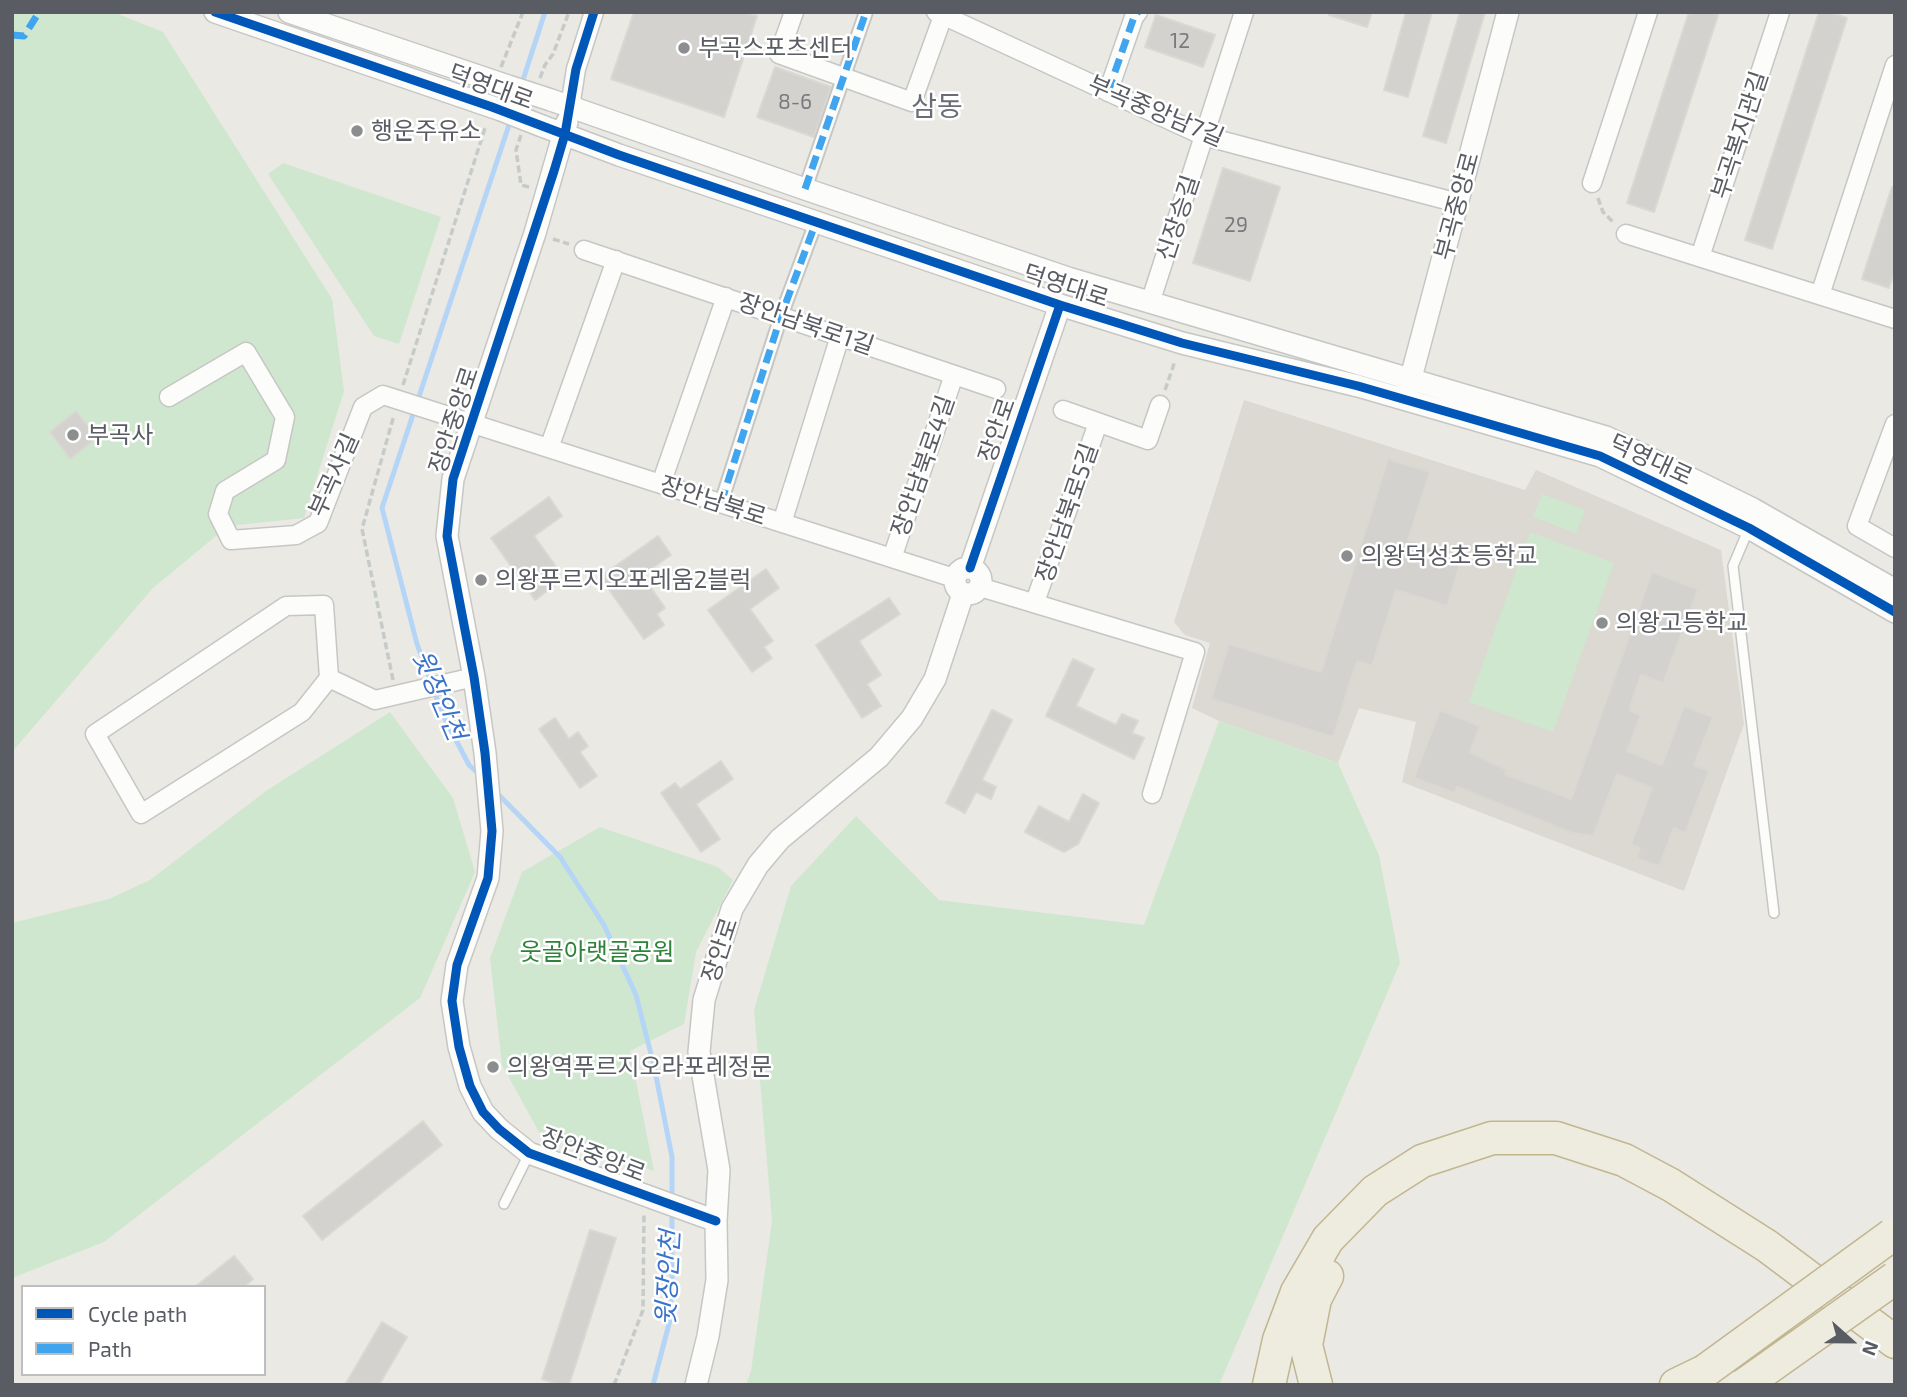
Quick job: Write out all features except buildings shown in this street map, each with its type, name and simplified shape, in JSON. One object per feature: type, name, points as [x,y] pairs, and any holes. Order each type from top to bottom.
[{"type":"highway","points":[[1269,1385],[1279,1340],[1297,1292],[1328,1239],[1376,1191],[1422,1161],[1492,1138],[1556,1138],[1624,1160],[1671,1185],[1767,1246],[1895,1342]]},
{"type":"highway","points":[[1316,1385],[1306,1345],[1315,1299],[1343,1246],[1386,1204],[1433,1173],[1499,1153],[1556,1154],[1630,1182],[1756,1259],[1895,1362]]},
{"type":"highway","points":[[1676,1385],[1696,1378],[1894,1234]]},
{"type":"highway","points":[[1744,1385],[1895,1278]]},
{"type":"street","name":"덕영대로","points":[[215,12],[816,222],[1060,304],[1182,343],[1405,400],[1600,456],[1749,528],[1895,612]]},
{"type":"street","name":"덕영대로","points":[[289,12],[1068,278],[1606,437],[1754,509],[1895,590]]},
{"type":"street","points":[[561,103],[576,69],[594,12]]},
{"type":"street","name":"부곡중앙남7길","points":[[794,12],[779,54],[912,102],[939,14],[1204,136],[1458,204]]},
{"type":"street","points":[[805,190],[866,12]]},
{"type":"street","points":[[1108,92],[1138,12]]},
{"type":"street","name":"신장승길","points":[[1150,303],[1244,12]]},
{"type":"street","name":"부곡중앙로","points":[[1405,400],[1508,12]]},
{"type":"street","points":[[1592,183],[1648,12]]},
{"type":"street","name":"부곡복지관길","points":[[1700,257],[1780,12]]},
{"type":"street","points":[[1820,295],[1895,65]]},
{"type":"street","name":"장안중앙로","points":[[561,103],[565,134],[453,479],[447,537],[474,677],[485,753],[492,831],[488,878],[457,965],[452,1000],[458,1047],[470,1086],[483,1112],[529,1153],[706,1217]]},
{"type":"street","points":[[721,503],[782,316],[816,222]]},
{"type":"street","points":[[1626,234],[1895,319]]},
{"type":"street","name":"장안남북로1길","points":[[584,250],[996,388]]},
{"type":"street","points":[[548,448],[615,260]]},
{"type":"street","points":[[661,484],[726,297]]},
{"type":"street","name":"장안로","points":[[696,1385],[718,1280],[706,1217],[719,1170],[699,1052],[704,1000],[732,909],[758,865],[780,839],[879,757],[912,718],[935,679],[1060,304]]},
{"type":"street","points":[[782,523],[840,336]]},
{"type":"street","name":"부곡사길","points":[[169,397],[246,352],[285,417],[276,460],[225,491],[218,514],[231,540],[296,535],[318,523],[363,407],[383,395],[473,423]]},
{"type":"street","name":"장안남북로4길","points":[[892,558],[954,374]]},
{"type":"street","name":"장안남북로5길","points":[[1063,410],[1148,440],[1160,405]]},
{"type":"street","name":"장안남북로","points":[[473,423],[967,582],[1195,652],[1152,794]]},
{"type":"street","name":"장안남북로5길","points":[[1035,602],[1098,423]]},
{"type":"street","points":[[1895,424],[1857,526],[1895,548]]},
{"type":"street","points":[[324,605],[329,678],[302,712],[141,814],[95,734],[286,606],[324,605]]},
{"type":"street","points":[[329,678],[376,700],[474,677]]},
{"type":"lane","points":[[1749,528],[1733,566],[1774,913]]},
{"type":"lane","points":[[504,1204],[529,1153]]},
{"type":"path","points":[[502,84],[523,12]]},
{"type":"path","points":[[545,65],[553,54],[569,12]]},
{"type":"path","points":[[516,150],[521,185],[547,194]]},
{"type":"path","points":[[1592,183],[1602,212],[1626,234]]},
{"type":"path","points":[[535,233],[584,250]]},
{"type":"path","points":[[1160,405],[1182,343]]},
{"type":"path","points":[[614,1385],[643,1310],[651,1198]]},
{"type":"shaded area","points":[[1244,400],[1525,490],[1536,470],[1721,550],[1744,724],[1684,891],[1402,782],[1416,722],[1359,708],[1338,763],[1219,721],[1192,708],[1210,643],[1185,635],[1174,622]]},
{"type":"green space","points":[[12,12],[113,12],[163,32],[332,299],[344,391],[304,518],[228,526],[153,588],[12,752]]},
{"type":"green space","points":[[283,163],[441,217],[399,344],[374,336],[268,174]]},
{"type":"green space","points":[[1542,494],[1585,510],[1576,533],[1533,517]]},
{"type":"green space","points":[[1530,532],[1614,563],[1553,732],[1469,702]]},
{"type":"green space","points":[[390,712],[453,798],[475,872],[420,998],[104,1242],[12,1278],[12,923],[109,899],[150,880],[266,791]]},
{"type":"green space","points":[[1219,721],[1338,763],[1379,855],[1400,963],[1219,1385],[746,1385],[751,1371],[772,1221],[754,1010],[791,886],[856,816],[939,900],[1144,925]]},
{"type":"green space","name":"웃골아랫골공원","points":[[600,827],[718,867],[733,880],[696,952],[684,1024],[630,1051],[654,1171],[539,1132],[502,1065],[490,958],[522,872]]},
{"type":"waterway","name":"윗장안천","points":[[521,86],[545,12]]},
{"type":"waterway","name":"윗장안천","points":[[480,775],[469,765],[443,715],[417,644],[382,508],[511,119]]},
{"type":"waterway","name":"윗장안천","points":[[494,790],[560,857],[604,925],[636,995],[654,1066],[672,1157],[672,1198]]},
{"type":"waterway","name":"윗장안천","points":[[653,1385],[670,1320],[672,1212]]},
{"type":"marked path","points":[[12,35],[24,36],[39,12]]},
{"type":"marked path","points":[[805,189],[866,12]]},
{"type":"marked path","points":[[1108,92],[1138,12]]},
{"type":"marked path","points":[[721,503],[781,316],[816,222]]},
{"type":"cycle path","points":[[215,12],[492,107],[619,155],[1060,305],[1182,343],[1358,386],[1600,456],[1749,528],[1895,612]]},
{"type":"cycle path","points":[[594,12],[576,69],[565,134],[554,171],[453,479],[447,536],[474,677],[485,753],[492,831],[488,878],[457,965],[452,1001],[459,1047],[470,1086],[483,1112],[499,1129],[529,1153],[716,1221]]},
{"type":"cycle path","points":[[970,568],[1060,305]]},
{"type":"place","name":"부곡스포츠센터","points":[[684,48]]},
{"type":"place","name":"행운주유소","points":[[357,131]]},
{"type":"place","name":"부곡사","points":[[73,435]]},
{"type":"place","name":"의왕덕성초등학교","points":[[1347,556]]},
{"type":"place","name":"의왕푸르지오포레움2블럭","points":[[481,580]]},
{"type":"place","name":"의왕고등학교","points":[[1602,623]]},
{"type":"place","name":"의왕역푸르지오라포레정문","points":[[493,1067]]},
{"type":"district","name":"삼동","points":[[937,107]]}]
